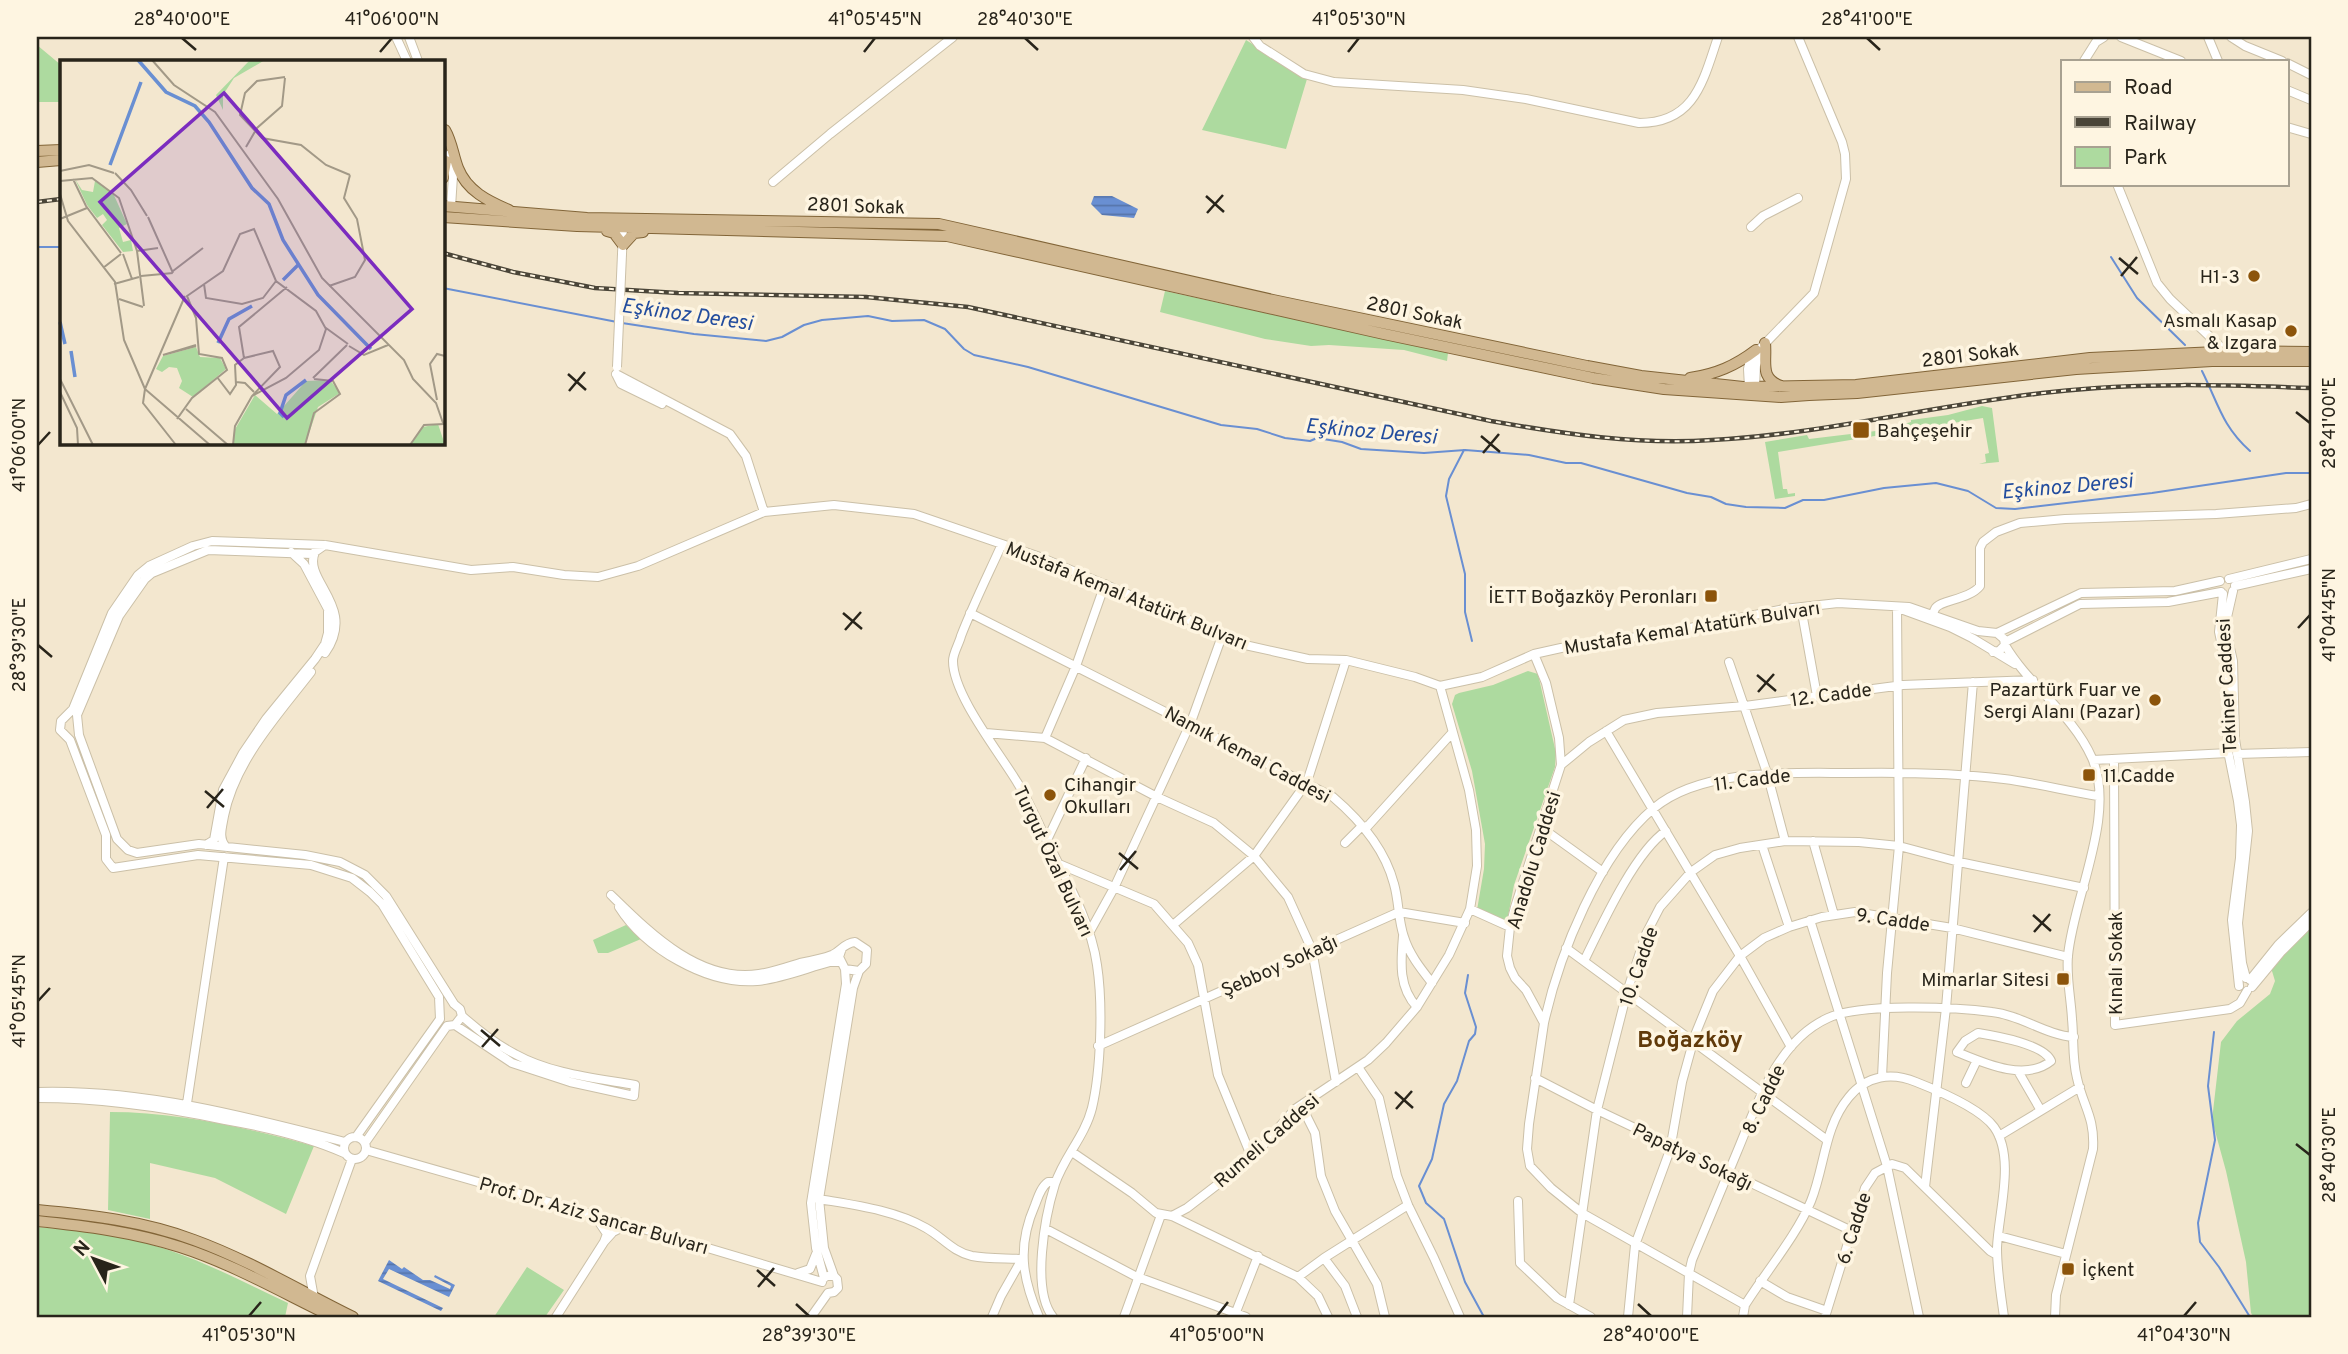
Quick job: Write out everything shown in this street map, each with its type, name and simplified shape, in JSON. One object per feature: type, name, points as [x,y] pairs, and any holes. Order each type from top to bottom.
[{"type":"main road","points":[[444,126],[458,168],[470,187],[491,202],[516,213]]},
{"type":"main road","points":[[37,151],[60,150]]},
{"type":"main road","points":[[37,162],[60,160]]},
{"type":"main road","points":[[444,172],[446,161]]},
{"type":"main road","points":[[446,210],[462,219],[612,231],[617,235],[622,249]]},
{"type":"main road","name":"2801 Sokak","points":[[446,210],[516,213],[674,229],[959,238],[1384,334],[1593,378],[1664,389],[1857,393],[2076,369],[2200,362],[2311,361]]},
{"type":"main road","name":"2801 Sokak","points":[[559,226],[800,220],[948,226],[1374,322],[1587,366],[1753,390],[1856,385],[2090,358],[2225,351],[2311,352]]},
{"type":"main road","points":[[622,249],[634,233],[674,229]]},
{"type":"main road","points":[[1767,341],[1764,370],[1775,384],[1785,387]]},
{"type":"main road","points":[[1673,380],[1718,372],[1756,350]]},
{"type":"main road","points":[[2200,362],[2225,356],[2225,351]]},
{"type":"main road","points":[[37,1210],[129,1221],[195,1240],[240,1259],[293,1287],[333,1317]]},
{"type":"main road","points":[[37,1221],[97,1227],[181,1248],[353,1317]]},
{"type":"street","points":[[396,37],[407,60]]},
{"type":"street","points":[[409,37],[418,60]]},
{"type":"street","points":[[773,182],[953,37]]},
{"type":"street","points":[[1253,37],[1260,47],[1304,74],[1334,82],[1463,90],[1526,99],[1639,123],[1653,123],[1670,119],[1696,95],[1718,37]]},
{"type":"street","points":[[1753,390],[1748,364],[1756,350],[1814,293],[1846,179],[1842,142],[1798,37]]},
{"type":"street","points":[[2085,60],[2096,42],[2104,37]]},
{"type":"street","points":[[2121,37],[2178,60]]},
{"type":"street","points":[[2208,37],[2218,60]]},
{"type":"street","points":[[2231,37],[2245,46],[2280,60]]},
{"type":"street","points":[[2288,64],[2311,75]]},
{"type":"street","points":[[2288,90],[2311,100]]},
{"type":"street","points":[[444,126],[453,176],[446,210]]},
{"type":"street","points":[[2288,127],[2311,134]]},
{"type":"street","points":[[444,154],[449,183],[446,210]]},
{"type":"street","points":[[2118,186],[2157,283],[2170,299],[2225,351]]},
{"type":"street","points":[[1751,227],[1763,216],[1798,198]]},
{"type":"street","points":[[623,223],[617,370],[730,434],[746,456],[762,513]]},
{"type":"street","points":[[1753,390],[1756,365],[1767,341]]},
{"type":"street","name":"Mustafa Kemal Atatürk Bulvarı","points":[[66,717],[73,709],[112,613],[138,575],[149,566],[212,541],[325,545],[471,570],[513,567],[598,577],[638,566],[762,513],[834,505],[914,514],[1040,557],[1236,643],[1308,659],[1346,660],[1415,677],[1440,687],[1482,677],[1534,654],[1801,607],[1838,603],[1909,607],[1978,631],[1996,633]]},
{"type":"street","points":[[1933,617],[1938,604],[1962,598],[1980,586],[1980,548],[1983,542],[1996,532],[2021,523],[2216,514],[2311,505]]},
{"type":"street","name":"Turgut Özal Bulvarı","points":[[1002,544],[970,612],[953,659],[961,693],[1019,785],[1059,864],[1089,933],[1096,958],[1099,987],[1094,1099],[1086,1126],[1055,1182],[1046,1229],[1040,1277],[1045,1302],[1053,1317]]},
{"type":"street","points":[[226,847],[221,841],[221,830],[229,791],[249,755],[321,660],[336,634],[335,614],[313,566],[312,558],[315,552],[325,545]]},
{"type":"street","points":[[121,868],[129,861],[105,809],[79,735],[78,725],[78,715],[119,616],[152,573],[208,550],[315,552]]},
{"type":"street","points":[[206,845],[214,840],[223,790],[243,752],[325,644],[328,609],[304,564],[290,552]]},
{"type":"street","points":[[2229,584],[2311,559]]},
{"type":"street","points":[[2222,593],[2168,602],[2080,604],[2005,644],[1999,651],[1991,650],[1987,639],[2081,593],[2175,591],[2311,569]]},
{"type":"street","points":[[1045,738],[1076,666],[1105,584]]},
{"type":"street","name":"Tekiner Caddesi","points":[[2229,584],[2219,586],[2222,593],[2219,632],[2228,678],[2232,754],[2241,825],[2240,858],[2232,920],[2239,986],[2243,991],[2249,984],[2242,964],[2238,923],[2248,831],[2245,802],[2232,754],[2233,661],[2225,626],[2229,584]]},
{"type":"street","points":[[1801,607],[1817,696]]},
{"type":"street","points":[[1882,1077],[1899,846],[1896,607]]},
{"type":"street","name":"Namık Kemal Caddesi","points":[[970,612],[1191,722],[1333,797],[1362,826],[1382,853],[1395,884],[1403,936],[1414,958],[1432,983]]},
{"type":"street","name":"Mustafa Kemal Atatürk Bulvarı","points":[[1933,617],[2020,668]]},
{"type":"street","points":[[1996,633],[2020,668],[2062,713],[2081,739],[2093,760],[2098,796],[2094,847],[2068,957],[2076,1076],[2091,1115],[2093,1149],[2056,1295],[2055,1317]]},
{"type":"street","points":[[1089,933],[1114,888],[1191,722],[1222,636]]},
{"type":"street","name":"Anadolu Caddesi","points":[[1534,654],[1549,694],[1562,765],[1526,870],[1510,927],[1507,956],[1515,978],[1526,990],[1544,1023]]},
{"type":"street","points":[[1173,925],[1254,856],[1307,782],[1346,660]]},
{"type":"street","points":[[1729,662],[1767,773],[1785,841]]},
{"type":"street","name":"12. Cadde","points":[[1562,765],[1588,742],[1624,720],[1657,713],[1745,706],[1899,685],[2033,680]]},
{"type":"street","points":[[1926,1187],[1946,1008],[1973,681]]},
{"type":"street","name":"Rumeli Caddesi","points":[[1172,1216],[1187,1208],[1252,1158],[1301,1105],[1358,1067],[1386,1043],[1417,1007],[1465,923],[1477,866],[1476,830],[1469,790],[1440,687]]},
{"type":"street","points":[[78,725],[72,717],[66,717],[59,727],[67,736],[106,835],[106,855],[110,866],[121,868],[147,861],[198,855],[311,865],[352,878],[382,904],[439,997],[440,1014],[451,1026],[512,1063],[570,1082],[634,1096],[635,1086],[561,1071],[516,1055],[487,1037],[461,1016],[460,1009],[454,1004],[386,896],[365,875],[340,862],[305,855],[206,845],[137,853],[112,846],[106,855]]},
{"type":"street","points":[[67,736],[75,733],[78,725]]},
{"type":"street","points":[[1606,731],[1667,831],[1791,1047]]},
{"type":"street","points":[[986,733],[1045,738],[1157,797],[1214,823],[1254,856],[1288,897],[1312,950],[1336,1082]]},
{"type":"street","points":[[1345,843],[1362,826],[1367,827],[1452,733]]},
{"type":"street","points":[[2093,760],[2311,752]]},
{"type":"street","points":[[1047,840],[1086,758]]},
{"type":"street","name":"Kınalı Sokak","points":[[2114,759],[2115,1025],[2230,1009],[2240,1003],[2249,984]]},
{"type":"street","name":"11. Cadde","points":[[1544,1023],[1566,948],[1603,872],[1631,832],[1653,809],[1696,787],[1767,773],[1899,773],[2002,779],[2098,796]]},
{"type":"street","points":[[1542,828],[1603,872]]},
{"type":"street","points":[[1585,960],[1622,888],[1656,838],[1667,831]]},
{"type":"street","name":"10. Cadde","points":[[1569,1305],[1597,1110],[1627,992],[1646,933],[1660,907],[1691,873],[1715,855],[1785,841],[1813,841],[1899,846],[1959,862],[2084,888]]},
{"type":"street","points":[[1813,841],[1834,915]]},
{"type":"street","points":[[1762,845],[1789,927]]},
{"type":"street","points":[[186,1109],[224,857]]},
{"type":"street","points":[[1059,864],[1154,904],[1188,943],[1198,965],[1218,1075],[1252,1158]]},
{"type":"street","points":[[827,1279],[838,1282],[838,1288],[834,1292],[823,1290],[827,1279],[819,1199],[853,988],[859,971],[866,964],[867,950],[855,942],[832,955],[757,975],[732,974],[705,967],[657,939],[611,895],[625,917],[654,944],[682,962],[723,978],[757,981],[830,962],[859,971]]},
{"type":"street","points":[[1469,909],[1510,927]]},
{"type":"street","points":[[1399,912],[1465,923]]},
{"type":"street","name":"Şebboy Sokağı","points":[[1098,1046],[1399,912]]},
{"type":"street","name":"9. Cadde","points":[[1628,1317],[1635,1245],[1671,1144],[1682,1082],[1694,1041],[1713,991],[1740,956],[1764,938],[1789,927],[1834,915],[1868,912],[1952,928],[2068,957]]},
{"type":"street","points":[[2249,984],[2278,944],[2311,913]]},
{"type":"street","points":[[1810,920],[1887,1166],[1919,1317]]},
{"type":"street","points":[[2249,984],[2311,922]]},
{"type":"street","points":[[1403,936],[1401,960],[1405,989],[1417,1007]]},
{"type":"street","points":[[793,1274],[810,1269],[815,1260],[813,1193],[846,984],[842,948]]},
{"type":"street","points":[[1566,948],[1827,1140]]},
{"type":"street","points":[[2242,964],[2250,970],[2259,967]]},
{"type":"street","points":[[344,1153],[345,1142],[356,1137],[444,1005],[454,1004]]},
{"type":"street","name":"8. Cadde","points":[[1687,1317],[1692,1260],[1762,1093],[1791,1047],[1818,1023],[1840,1013],[1946,1008],[2001,1013],[2074,1037]]},
{"type":"street","points":[[352,1159],[362,1156],[365,1147],[451,1026],[461,1016]]},
{"type":"street","points":[[1544,1023],[1527,1149],[1530,1166],[1551,1188],[1582,1213],[1745,1305]]},
{"type":"street","points":[[1978,1032],[2032,1047],[2051,1059],[2043,1067],[2018,1071],[1957,1052],[1965,1041],[1978,1032]]},
{"type":"street","points":[[1966,1083],[1977,1060]]},
{"type":"street","points":[[1358,1067],[1379,1098],[1397,1176],[1460,1317]]},
{"type":"street","points":[[2018,1071],[2040,1110]]},
{"type":"street","points":[[1743,1317],[1745,1305],[1807,1210],[1827,1140],[1844,1104],[1863,1084],[1882,1077],[1906,1079],[1936,1091],[1983,1116],[1999,1136],[2004,1185],[1997,1255],[2004,1317]]},
{"type":"street","name":"Papatya Sokağı","points":[[1535,1078],[1852,1231]]},
{"type":"street","points":[[1999,1136],[2080,1087]]},
{"type":"street","points":[[37,1092],[99,1093],[267,1122],[345,1142]]},
{"type":"street","points":[[37,1098],[186,1109],[265,1127],[344,1153],[352,1159]]},
{"type":"street","points":[[1301,1105],[1315,1133],[1321,1176],[1350,1241],[1377,1284],[1385,1317]]},
{"type":"street","name":"Prof. Dr. Aziz Sancar Bulvarı","points":[[356,1137],[365,1147],[793,1274],[827,1279]]},
{"type":"street","points":[[1072,1153],[1161,1215],[1172,1216],[1298,1277],[1318,1296],[1328,1317]]},
{"type":"street","points":[[308,1298],[310,1276],[352,1159]]},
{"type":"street","points":[[1887,1166],[1901,1165],[1997,1255]]},
{"type":"street","name":"6. Cadde","points":[[1826,1314],[1868,1182],[1875,1173],[1887,1166]]},
{"type":"street","points":[[992,1317],[1022,1259],[1029,1220],[1043,1186],[1046,1182],[1055,1182]]},
{"type":"street","points":[[819,1199],[859,1206],[908,1221],[926,1228],[951,1248],[972,1256],[1022,1259]]},
{"type":"street","points":[[1518,1200],[1520,1263],[1557,1298],[1591,1317]]},
{"type":"street","points":[[1298,1277],[1408,1205]]},
{"type":"street","points":[[1124,1317],[1161,1215]]},
{"type":"street","points":[[595,1216],[607,1234],[604,1242]]},
{"type":"street","points":[[556,1317],[604,1242],[613,1232],[629,1225]]},
{"type":"street","points":[[1046,1229],[1140,1278],[1246,1317]]},
{"type":"street","points":[[1999,1236],[2066,1254]]},
{"type":"street","points":[[816,1248],[827,1279]]},
{"type":"street","points":[[1235,1315],[1258,1256]]},
{"type":"street","points":[[1324,1258],[1345,1286],[1357,1317]]},
{"type":"street","points":[[1022,1259],[1029,1293],[1039,1317]]},
{"type":"street","points":[[293,1287],[310,1276]]},
{"type":"street","points":[[1760,1281],[1787,1297],[1826,1314]]},
{"type":"street","points":[[811,1317],[828,1293]]},
{"type":"green space","points":[[1246,40],[1307,79],[1286,149],[1202,130]]},
{"type":"green space","points":[[37,45],[60,64],[60,102],[37,102]]},
{"type":"green space","points":[[1165,291],[1448,353],[1447,361],[1404,350],[1311,346],[1265,339],[1160,312]]},
{"type":"green space","points":[[1982,406],[1992,408],[1999,462],[1979,464],[1986,462],[1985,454],[1989,453],[1983,418],[1778,452],[1783,489],[1787,489],[1788,494],[1795,493],[1795,496],[1775,499],[1765,442],[1807,435],[1809,439],[1884,430],[1911,420],[1948,415]]},
{"type":"green space","points":[[1528,671],[1538,674],[1556,753],[1555,767],[1514,885],[1507,922],[1477,910],[1485,844],[1472,771],[1452,704],[1455,695],[1459,693],[1493,685]]},
{"type":"green space","points":[[2311,918],[2311,1317],[2254,1317],[2251,1313],[2246,1262],[2212,1120],[2221,1042],[2237,1021],[2270,994],[2275,981],[2269,961]]},
{"type":"green space","points":[[626,925],[641,939],[608,953],[598,953],[593,940]]},
{"type":"green space","points":[[110,1112],[213,1122],[314,1146],[286,1214],[215,1178],[150,1163],[150,1219],[108,1210]]},
{"type":"green space","points":[[37,1227],[121,1238],[185,1256],[288,1303],[285,1317],[37,1317]]},
{"type":"green space","points":[[527,1267],[564,1290],[545,1317],[494,1317]]},
{"type":"water","points":[[1094,196],[1112,196],[1138,209],[1134,218],[1102,215],[1091,204]]},
{"type":"water","points":[[389,1260],[423,1280],[430,1280],[450,1289],[451,1286],[434,1277],[435,1275],[455,1285],[449,1297],[389,1269],[383,1279],[443,1308],[441,1311],[378,1281]]},
{"type":"waterway","name":"Eşkinoz Deresi","points":[[37,247],[60,247]]},
{"type":"waterway","points":[[2111,257],[2137,298],[2185,345]]},
{"type":"waterway","name":"Eşkinoz Deresi","points":[[444,288],[617,322]]},
{"type":"waterway","name":"Eşkinoz Deresi","points":[[622,323],[766,341],[822,320],[868,316],[892,321],[924,320],[945,329],[964,349],[974,355],[1028,367],[1221,425],[1257,429],[1285,438],[1310,441],[1317,438],[1342,442],[1361,449],[1424,453],[1465,450],[1529,455],[1566,463],[1581,463],[1687,493],[1711,497],[1726,504],[1746,507],[1785,508],[1803,500],[1824,500],[1884,488],[1936,483],[1968,491],[1996,508],[2015,509],[2152,493],[2286,473],[2311,473]]},
{"type":"waterway","points":[[2202,371],[2227,423],[2250,451]]},
{"type":"waterway","points":[[1464,450],[1449,479],[1446,496],[1465,574],[1465,612],[1472,641]]},
{"type":"waterway","points":[[1468,975],[1465,993],[1476,1027],[1475,1034],[1469,1041],[1457,1081],[1444,1104],[1432,1159],[1419,1186],[1426,1203],[1444,1219],[1465,1282],[1484,1317]]},
{"type":"waterway","points":[[2214,1032],[2208,1086],[2215,1140],[2198,1223],[2200,1242],[2250,1317]]},
{"type":"railway","points":[[37,202],[60,199]]},
{"type":"railway","points":[[444,253],[513,272],[595,288],[678,293],[866,297],[968,307],[1491,421],[1628,440],[1684,441],[1755,437],[2010,397],[2085,389],[2182,385],[2311,388]]},
{"type":"place","name":"H1-3","points":[[2254,276]]},
{"type":"place","name":"Asmalı Kasap & Izgara","points":[[2291,331]]},
{"type":"place","name":"Bahçeşehir","points":[[1861,430]]},
{"type":"place","name":"İETT Boğazköy Peronları","points":[[1711,596]]},
{"type":"place","name":"Pazartürk Fuar ve Sergi Alanı (Pazar)","points":[[2155,700]]},
{"type":"place","name":"11.Cadde","points":[[2089,775]]},
{"type":"place","name":"Cihangir Okulları","points":[[1050,795]]},
{"type":"place","name":"Mimarlar Sitesi","points":[[2063,979]]},
{"type":"place","name":"İçkent","points":[[2068,1269]]},
{"type":"district","name":"Boğazköy","points":[[1690,1039]]}]
